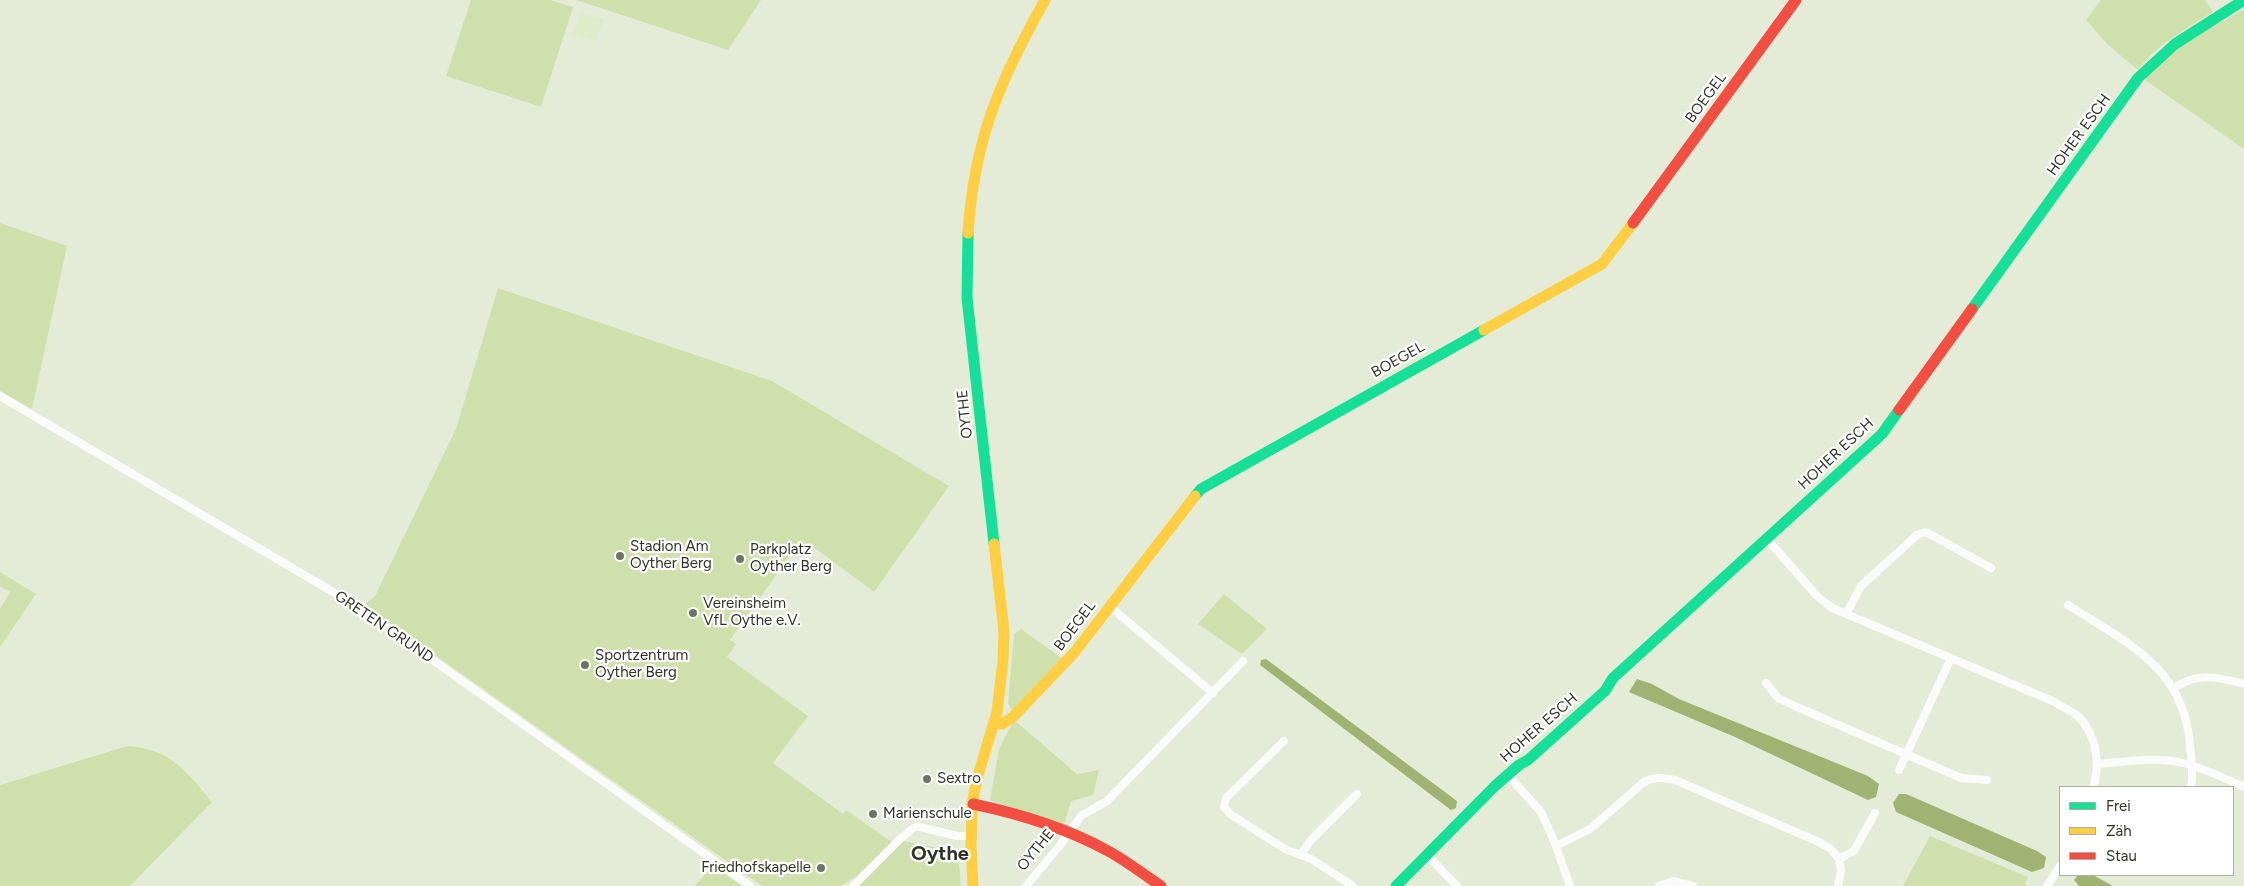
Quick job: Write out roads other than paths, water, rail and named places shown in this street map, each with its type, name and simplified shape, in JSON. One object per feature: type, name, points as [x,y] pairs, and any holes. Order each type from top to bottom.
[{"type":"street","name":"OYTHE","points":[[973,886],[970,836],[973,804],[977,780],[994,723],[1002,676],[1004,631],[966,298],[966,248],[970,202],[978,159],[995,98],[1015,55],[1045,0]]},
{"type":"street","name":"BOEGEL","points":[[994,723],[1002,724],[1013,718],[1067,662],[1191,499],[1210,482],[1602,264],[1796,0]]},
{"type":"street","name":"HOHER ESCH","points":[[1396,886],[1508,775],[1528,760],[1604,691],[1613,678],[1882,434],[2138,78],[2153,61],[2176,42],[2244,0]]},
{"type":"street","name":"GRETEN GRUND","points":[[0,396],[357,606],[750,886]]},
{"type":"street","points":[[1846,614],[1861,586],[1917,535],[1926,532],[1991,568]]},
{"type":"street","points":[[1767,539],[1825,603],[1846,614],[2055,702],[2078,717],[2092,738],[2098,764],[2094,786]]},
{"type":"street","points":[[2068,605],[2141,652],[2174,688],[2184,709],[2189,730],[2192,766],[2191,786]]},
{"type":"street","points":[[1109,606],[1213,693]]},
{"type":"street","points":[[1899,770],[1951,658]]},
{"type":"street","name":"OYTHE","points":[[1026,886],[1082,816],[1107,801],[1243,661]]},
{"type":"street","points":[[2174,688],[2184,681],[2198,676],[2208,676],[2244,684]]},
{"type":"street","points":[[1766,683],[1778,698],[1906,755],[1961,778],[1987,780]]},
{"type":"street","points":[[1284,741],[1226,798],[1224,807],[1230,814],[1285,848],[1301,854],[1353,886]]},
{"type":"street","points":[[2098,764],[2147,760],[2182,762],[2244,787]]},
{"type":"street","points":[[1508,775],[1541,812],[1556,846],[1570,886]]},
{"type":"street","points":[[1556,846],[1590,830],[1644,782],[1652,778],[1662,778],[1675,780],[1819,842],[1840,859],[1841,871],[1838,886]]},
{"type":"street","points":[[1301,854],[1311,840],[1357,794]]},
{"type":"street","points":[[973,804],[1004,811],[1069,834],[1109,852],[1161,886]]},
{"type":"street","points":[[1840,859],[1854,851],[1875,813]]},
{"type":"street","points":[[853,886],[909,830],[916,826],[957,836],[970,836]]},
{"type":"street","points":[[1427,855],[1457,886]]},
{"type":"street","points":[[2047,886],[2059,868]]},
{"type":"street","points":[[1659,886],[1674,881],[1693,886]]},
{"type":"place","name":"Stadion Am Oyther Berg","points":[[620,556]]},
{"type":"place","name":"Parkplatz Oyther Berg","points":[[740,559]]},
{"type":"place","name":"Vereinsheim VfL Oythe e.V.","points":[[693,613]]},
{"type":"place","name":"Sportzentrum Oyther Berg","points":[[585,665]]},
{"type":"place","name":"Sextro","points":[[927,779]]},
{"type":"place","name":"Marienschule","points":[[873,814]]},
{"type":"place","name":"Friedhofskapelle","points":[[821,868]]},
{"type":"district","name":"Oythe","points":[[940,854]]}]
